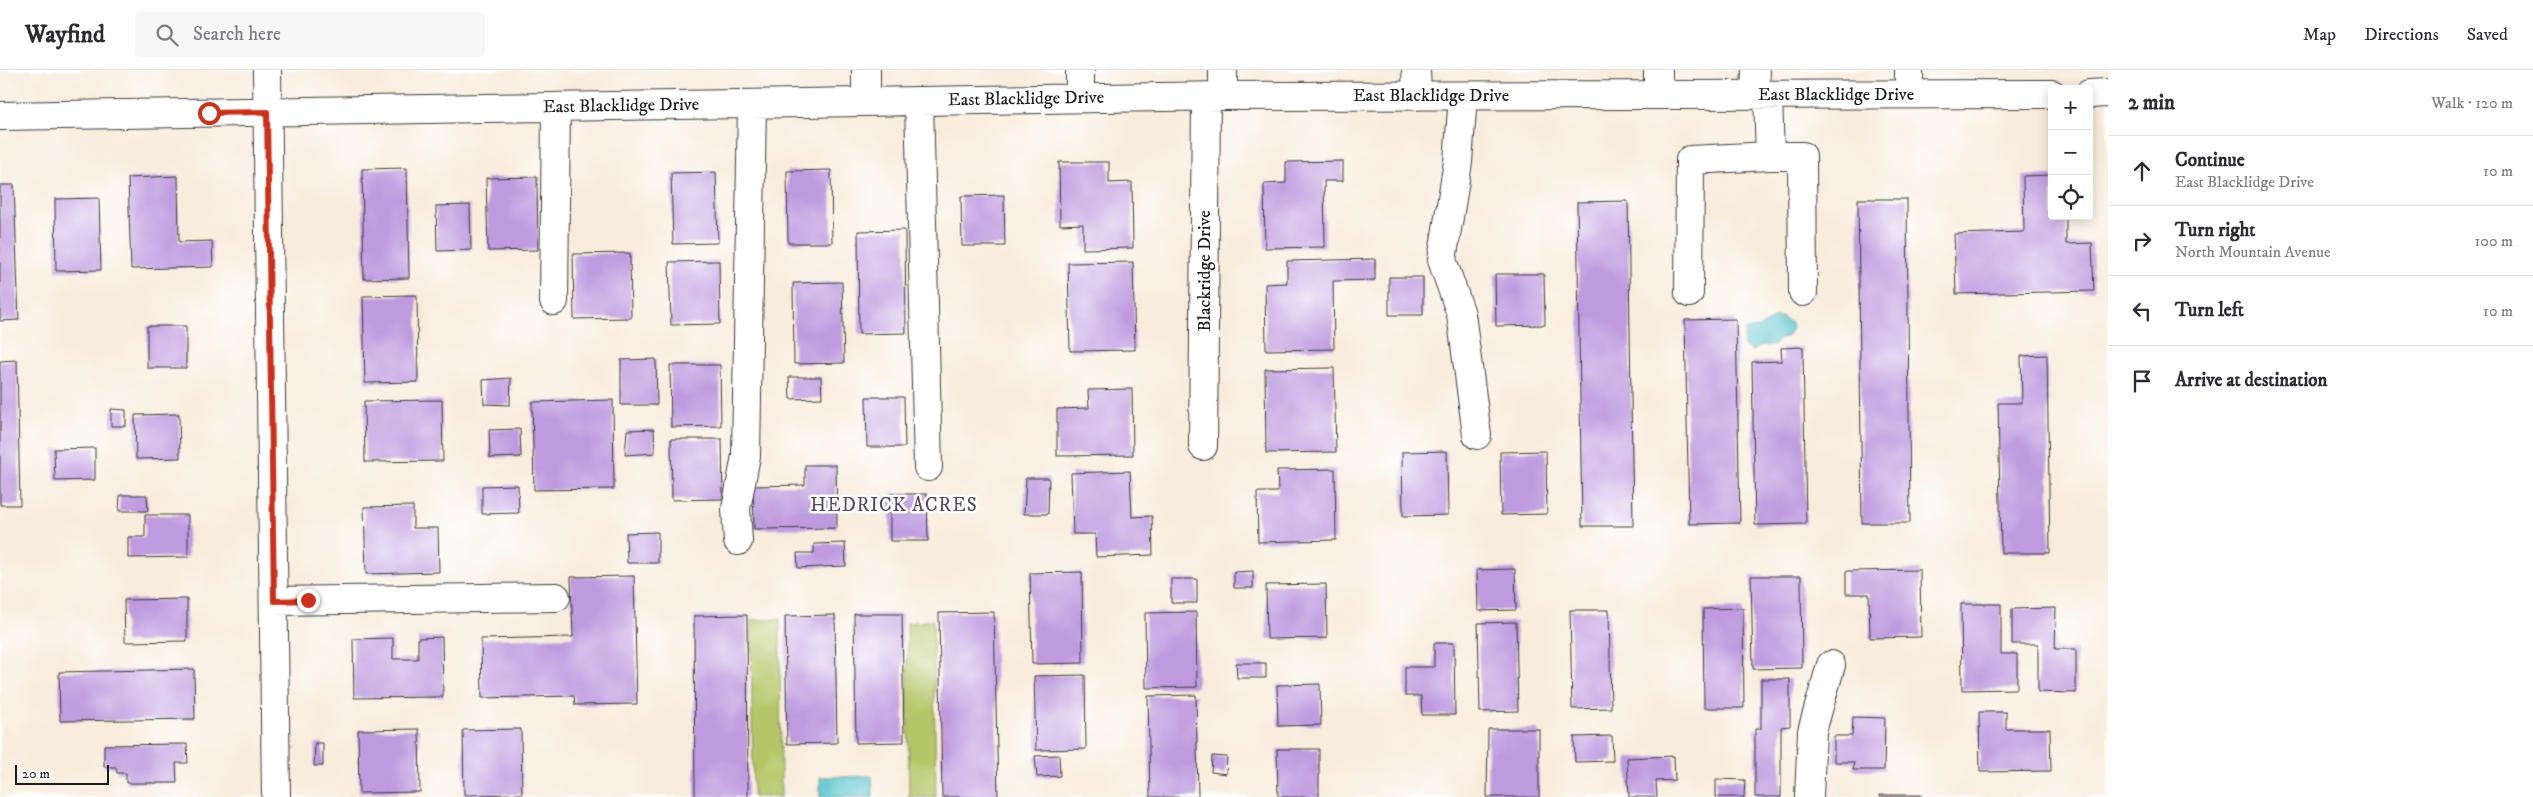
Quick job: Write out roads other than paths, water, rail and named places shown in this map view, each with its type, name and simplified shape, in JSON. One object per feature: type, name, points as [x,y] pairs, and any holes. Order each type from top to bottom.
[{"type":"street","points":[[267,70],[276,797]]},
{"type":"street","points":[[866,70],[866,102]]},
{"type":"street","points":[[1080,70],[1080,98]]},
{"type":"street","name":"East Blacklidge Drive","points":[[0,116],[1080,98],[1217,88],[1416,83],[1463,96],[1658,82],[1760,86],[1909,82],[2048,94]]},
{"type":"street","points":[[1760,86],[1770,156]]},
{"type":"street","name":"Blackridge Drive","points":[[1203,446],[1217,88]]},
{"type":"street","points":[[2093,94],[2108,94]]},
{"type":"street","points":[[1463,96],[1458,162],[1442,260],[1460,314],[1477,435]]},
{"type":"street","points":[[919,101],[928,467]]},
{"type":"street","points":[[738,541],[736,509],[746,456],[752,104]]},
{"type":"street","points":[[554,301],[556,107]]},
{"type":"street","points":[[1689,293],[1690,160],[1770,156],[1802,156],[1803,292]]},
{"type":"street","points":[[274,601],[556,597]]},
{"type":"street","points":[[1809,797],[1812,731],[1831,665]]},
{"type":"water","points":[[1776,317],[1782,317],[1792,324],[1791,331],[1787,337],[1780,338],[1773,346],[1763,345],[1751,351],[1743,345],[1745,330],[1758,328]]},
{"type":"water","points":[[872,776],[873,797],[820,797],[820,777]]},
{"type":"district","name":"HEDRICK ACRES","points":[[894,505]]}]
